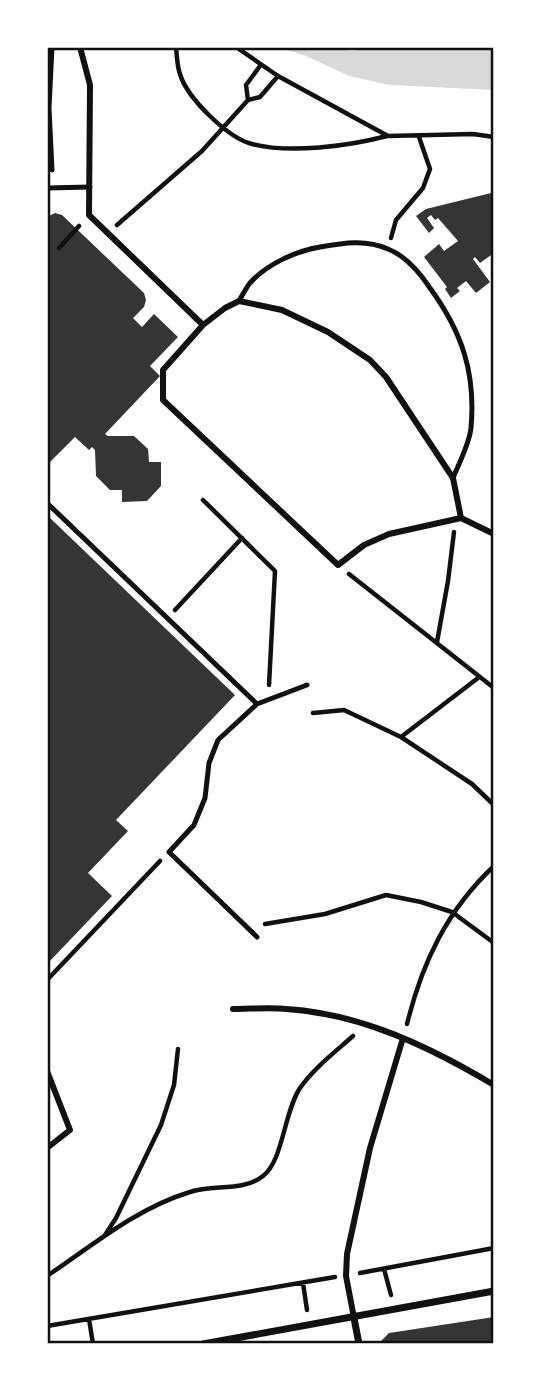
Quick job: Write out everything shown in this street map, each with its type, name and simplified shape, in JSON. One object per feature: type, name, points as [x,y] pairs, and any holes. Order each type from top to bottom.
[{"type":"street","points":[[80,47],[90,85],[89,215],[203,326]]},
{"type":"street","points":[[461,518],[453,478],[386,377],[370,360],[328,332],[282,310],[239,301],[225,308],[203,326],[163,370],[163,400],[338,565],[365,545],[389,534],[461,518],[494,534]]},
{"type":"street","points":[[233,1009],[286,1009],[367,1023],[465,1068],[494,1085]]},
{"type":"street","points":[[359,1344],[346,1276],[347,1254],[370,1148],[403,1038]]},
{"type":"street","points":[[47,1071],[70,1130],[47,1148]]},
{"type":"street","points":[[203,1344],[494,1291]]},
{"type":"lane","points":[[52,47],[49,108],[52,170]]},
{"type":"lane","points":[[47,188],[90,187]]},
{"type":"lane","points":[[239,301],[250,283],[260,275],[303,250],[352,241],[388,249],[417,270],[447,312],[461,341],[472,394],[471,432],[453,478]]},
{"type":"lane","points":[[47,503],[257,704]]},
{"type":"lane","points":[[257,937],[169,852],[194,825],[205,798],[209,762],[218,740],[257,704],[307,685]]},
{"type":"path","points":[[176,47],[180,75],[195,99],[224,128],[251,144],[289,148],[341,146],[388,136],[474,134],[494,137]]},
{"type":"path","points":[[236,47],[260,66],[388,136]]},
{"type":"path","points":[[248,100],[246,85],[260,66]]},
{"type":"path","points":[[108,232],[202,151],[248,100],[260,97],[278,76]]},
{"type":"path","points":[[388,249],[396,220],[423,188],[430,169],[419,137]]},
{"type":"path","points":[[59,248],[89,215]]},
{"type":"path","points":[[203,500],[275,571],[269,698]]},
{"type":"path","points":[[437,642],[448,581],[452,537]]},
{"type":"path","points":[[167,618],[242,538]]},
{"type":"path","points":[[355,578],[494,688]]},
{"type":"path","points":[[401,737],[478,678]]},
{"type":"path","points":[[313,713],[344,710],[401,737],[472,784],[494,805]]},
{"type":"path","points":[[47,979],[169,852]]},
{"type":"path","points":[[403,1038],[412,1001],[435,943],[452,912],[494,866]]},
{"type":"path","points":[[265,924],[325,914],[386,895],[452,912],[494,943]]},
{"type":"path","points":[[47,1276],[149,1208],[192,1191],[244,1184],[264,1176],[276,1158],[287,1115],[300,1088],[367,1023]]},
{"type":"path","points":[[103,1237],[116,1218],[161,1125],[174,1084],[178,1049]]},
{"type":"path","points":[[47,1326],[346,1276],[494,1248]]},
{"type":"path","points":[[384,1269],[391,1295]]},
{"type":"path","points":[[303,1283],[307,1310]]},
{"type":"path","points":[[89,1319],[93,1344]]},
{"type":"shaded area","points":[[277,47],[333,47],[350,51],[367,47],[494,47],[494,90],[390,85],[349,76],[306,56]]},
{"type":"building","points":[[491,193],[494,198],[494,253],[480,263],[475,257],[473,259],[490,282],[476,293],[466,281],[457,288],[460,291],[451,298],[445,289],[447,287],[424,257],[439,244],[444,251],[458,241],[438,218],[435,220],[431,215],[427,218],[434,228],[429,233],[416,216],[426,209]]},
{"type":"building","points":[[55,213],[62,215],[144,293],[144,307],[133,318],[142,327],[154,314],[178,337],[150,366],[160,376],[105,434],[134,436],[148,449],[149,462],[161,462],[161,486],[147,501],[122,502],[122,490],[110,490],[96,476],[95,450],[92,447],[89,450],[75,437],[47,465],[47,217]]},
{"type":"building","points":[[50,518],[235,695],[116,820],[128,831],[88,873],[112,896],[47,964],[47,520]]},
{"type":"building","points":[[494,1317],[494,1344],[378,1344],[389,1333]]}]
